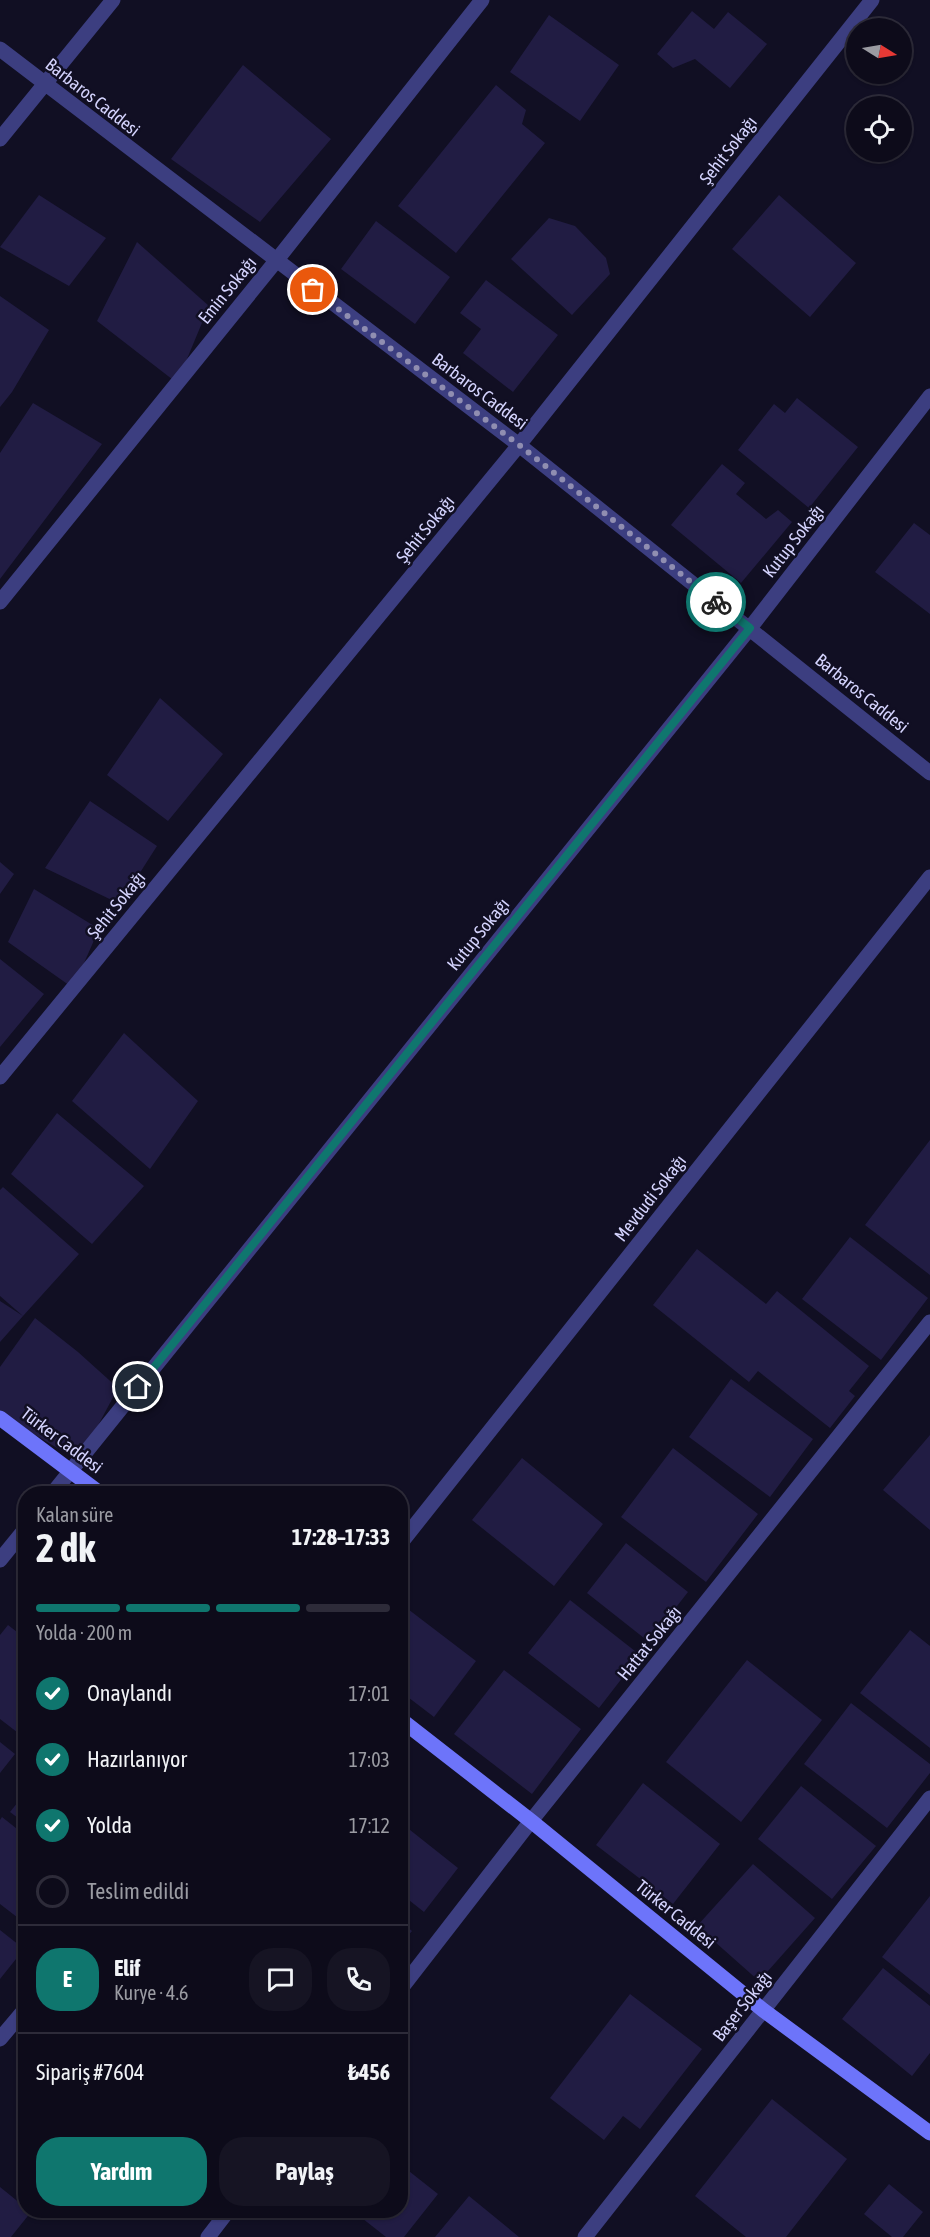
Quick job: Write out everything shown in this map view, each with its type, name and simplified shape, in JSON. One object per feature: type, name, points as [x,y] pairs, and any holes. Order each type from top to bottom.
[{"type":"street","points":[[0,139],[113,0]]},
{"type":"street","name":"Emin Sokağı","points":[[0,602],[276,261],[482,0]]},
{"type":"street","name":"Şehit Sokağı","points":[[0,1077],[519,445],[872,0]]},
{"type":"street","name":"Barbaros Caddesi","points":[[0,49],[519,445],[930,773]]},
{"type":"street","name":"Kutup Sokağı","points":[[58,1486],[750,628],[930,396]]},
{"type":"street","name":"Mevdudi Sokağı","points":[[408,1534],[930,877]]},
{"type":"street","name":"Hattat Sokağı","points":[[408,1980],[531,1821],[930,1322]]},
{"type":"street","name":"Türker Caddesi","points":[[0,1418],[90,1486]]},
{"type":"street","points":[[0,1560],[18,1538]]},
{"type":"street","name":"Türker Caddesi","points":[[408,1725],[531,1821],[763,2010],[930,2133]]},
{"type":"street","name":"Başer Sokağı","points":[[585,2237],[930,1798]]},
{"type":"street","points":[[0,2039],[18,2018]]},
{"type":"street","points":[[208,2237],[223,2218]]},
{"type":"building","points":[[692,11],[714,29],[728,12],[767,44],[730,88],[695,59],[673,68],[657,54]]},
{"type":"building","points":[[549,15],[619,65],[580,121],[510,72]]},
{"type":"building","points":[[243,65],[331,139],[260,222],[171,159]]},
{"type":"building","points":[[496,85],[526,110],[522,124],[545,143],[456,253],[398,206]]},
{"type":"building","points":[[39,195],[106,238],[69,286],[0,247]]},
{"type":"building","points":[[779,195],[856,263],[810,317],[732,249]]},
{"type":"building","points":[[549,218],[575,226],[606,258],[610,274],[572,315],[511,259]]},
{"type":"building","points":[[376,221],[450,277],[415,324],[341,269]]},
{"type":"building","points":[[137,242],[209,306],[177,383],[97,321]]},
{"type":"building","points":[[486,280],[558,335],[513,392],[463,353],[481,329],[460,313]]},
{"type":"building","points":[[0,296],[49,330],[12,392],[0,407]]},
{"type":"building","points":[[797,398],[858,447],[809,508],[738,450],[774,404],[785,413]]},
{"type":"building","points":[[33,403],[102,444],[0,579],[0,453]]},
{"type":"building","points":[[722,464],[745,483],[736,494],[766,519],[778,510],[792,522],[741,583],[671,525]]},
{"type":"building","points":[[914,523],[930,535],[930,614],[875,572]]},
{"type":"building","points":[[160,698],[223,754],[168,821],[107,775]]},
{"type":"building","points":[[90,801],[157,846],[120,904],[45,868]]},
{"type":"building","points":[[0,862],[14,874],[0,894]]},
{"type":"building","points":[[34,889],[99,929],[73,988],[8,942]]},
{"type":"building","points":[[0,959],[44,994],[0,1047]]},
{"type":"building","points":[[124,1033],[198,1101],[150,1169],[72,1101]]},
{"type":"building","points":[[57,1113],[144,1186],[92,1244],[11,1174]]},
{"type":"building","points":[[930,1140],[930,1275],[865,1225]]},
{"type":"building","points":[[3,1187],[79,1254],[23,1316],[0,1296],[0,1190]]},
{"type":"building","points":[[850,1237],[928,1298],[881,1360],[802,1299]]},
{"type":"building","points":[[697,1249],[766,1304],[777,1291],[869,1366],[849,1391],[855,1396],[830,1428],[758,1371],[749,1382],[653,1305]]},
{"type":"building","points":[[0,1301],[23,1316],[0,1342]]},
{"type":"building","points":[[35,1318],[118,1388],[79,1461],[0,1414],[0,1367]]},
{"type":"building","points":[[731,1379],[813,1439],[770,1497],[689,1437]]},
{"type":"building","points":[[930,1435],[930,1530],[883,1490]]},
{"type":"building","points":[[673,1448],[758,1514],[706,1582],[621,1517]]},
{"type":"building","points":[[522,1458],[603,1524],[554,1586],[472,1520]]},
{"type":"building","points":[[626,1543],[688,1592],[649,1642],[587,1593]]},
{"type":"building","points":[[570,1600],[640,1655],[599,1708],[528,1653]]},
{"type":"building","points":[[408,1609],[476,1661],[434,1717],[408,1697]]},
{"type":"building","points":[[8,1625],[18,1633],[18,1733],[0,1719],[0,1635]]},
{"type":"building","points":[[910,1630],[930,1646],[930,1748],[860,1693]]},
{"type":"building","points":[[747,1660],[822,1720],[741,1822],[666,1762]]},
{"type":"building","points":[[504,1670],[581,1729],[532,1794],[454,1734]]},
{"type":"building","points":[[851,1703],[930,1764],[930,1773],[887,1828],[804,1764]]},
{"type":"building","points":[[0,1742],[15,1754],[0,1773]]},
{"type":"building","points":[[643,1783],[720,1844],[673,1904],[596,1845]]},
{"type":"building","points":[[801,1786],[876,1846],[832,1899],[758,1839]]},
{"type":"building","points":[[18,1802],[18,1818],[10,1812]]},
{"type":"building","points":[[2,1817],[18,1830],[18,1918],[0,1904],[0,1820]]},
{"type":"building","points":[[408,1828],[458,1868],[424,1912],[408,1899]]},
{"type":"building","points":[[753,1864],[815,1918],[759,1981],[697,1926]]},
{"type":"building","points":[[930,1896],[930,1995],[882,1957]]},
{"type":"building","points":[[0,1930],[18,1944],[18,1956],[0,1979]]},
{"type":"building","points":[[883,1968],[930,2006],[930,2053],[912,2076],[842,2019]]},
{"type":"building","points":[[630,1994],[702,2049],[640,2129],[623,2116],[604,2140],[550,2098]]},
{"type":"building","points":[[772,2099],[847,2159],[786,2237],[746,2237],[695,2196]]},
{"type":"building","points":[[408,2170],[438,2194],[404,2237],[386,2237],[362,2218],[408,2218]]},
{"type":"building","points":[[889,2184],[923,2212],[903,2237],[892,2237],[864,2214]]},
{"type":"building","points":[[0,2187],[18,2202],[18,2218],[26,2218],[11,2237],[0,2237]]},
{"type":"building","points":[[469,2196],[519,2237],[435,2237]]},
{"type":"way so far","points":[[313,290],[519,445],[716,602]]},
{"type":"route","points":[[138,1387],[750,628],[716,602]]}]
